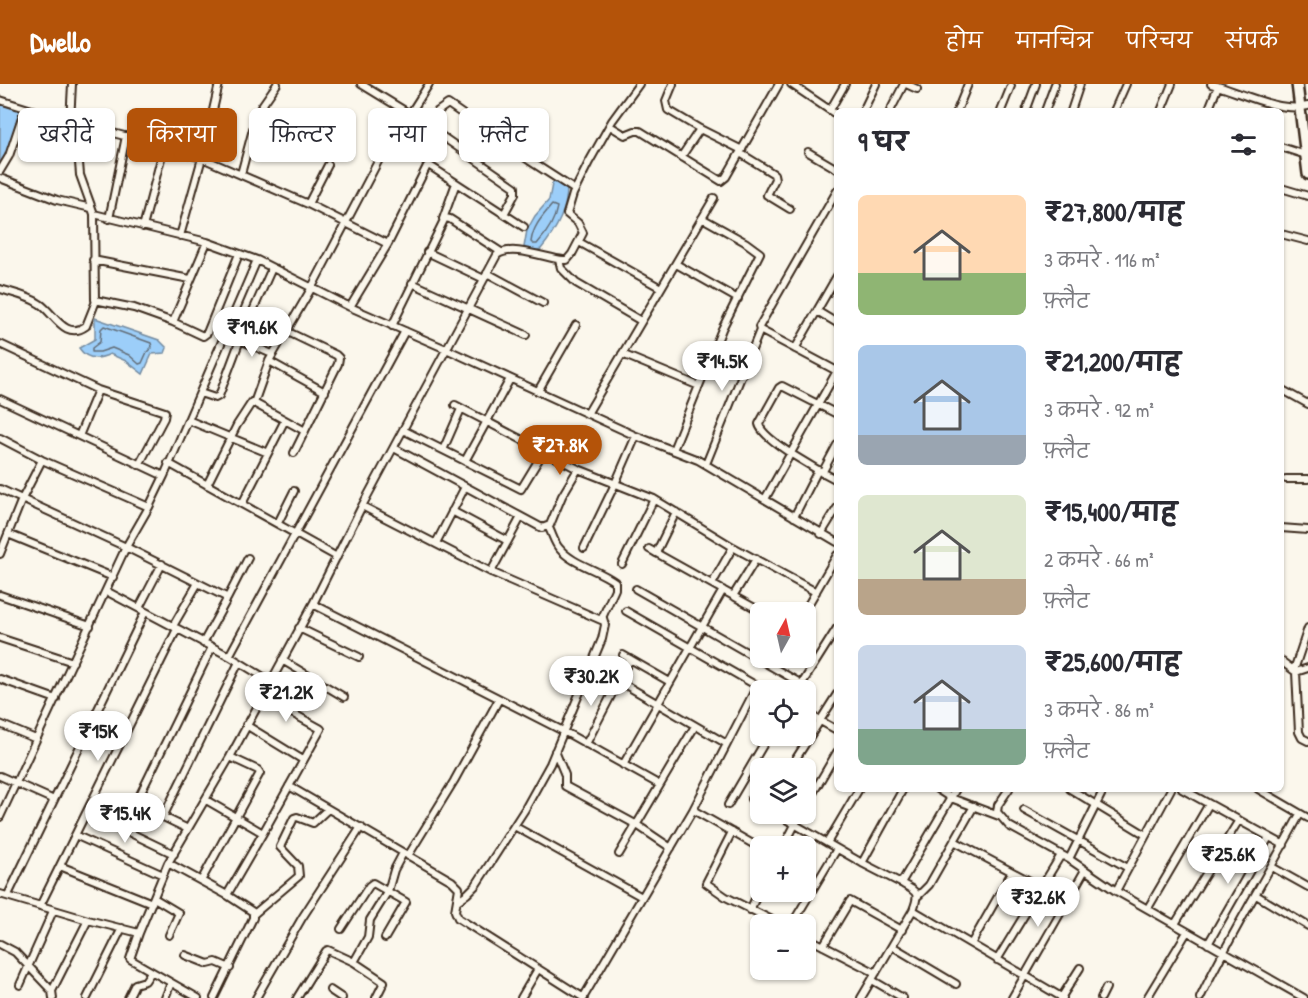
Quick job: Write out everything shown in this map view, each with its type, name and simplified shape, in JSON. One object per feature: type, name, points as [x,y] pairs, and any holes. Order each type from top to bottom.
[{"type":"street","points":[[71,108],[72,84]]},
{"type":"street","points":[[213,108],[219,84]]},
{"type":"street","points":[[241,174],[256,118],[277,84]]},
{"type":"street","points":[[361,84],[400,108]]},
{"type":"street","points":[[414,108],[429,84]]},
{"type":"street","points":[[443,219],[447,217],[501,252],[518,251],[567,260],[583,236],[582,230],[567,214],[575,190],[610,126],[639,84]]},
{"type":"street","points":[[673,84],[666,101],[666,108],[741,151],[774,174],[775,179],[767,195],[790,209]]},
{"type":"street","points":[[610,126],[625,135],[640,131],[721,181],[726,177],[779,84]]},
{"type":"street","points":[[791,84],[834,113]]},
{"type":"street","points":[[830,110],[845,84]]},
{"type":"street","points":[[864,108],[876,84]]},
{"type":"street","points":[[892,108],[905,84],[917,88]]},
{"type":"street","points":[[958,108],[968,84]]},
{"type":"street","points":[[1027,108],[1036,84]]},
{"type":"street","points":[[1046,108],[1055,84]]},
{"type":"street","points":[[1072,108],[1080,84]]},
{"type":"street","points":[[1115,108],[1126,84]]},
{"type":"street","points":[[1162,108],[1172,84]]},
{"type":"street","points":[[1297,84],[1304,106],[1308,174]]},
{"type":"street","points":[[1209,108],[1215,85],[1277,105],[1304,106]]},
{"type":"street","points":[[1002,108],[1011,86]]},
{"type":"street","points":[[0,100],[25,108]]},
{"type":"street","points":[[442,108],[448,104],[575,190]]},
{"type":"street","points":[[0,171],[9,156],[18,129]]},
{"type":"street","points":[[681,157],[700,129]]},
{"type":"street","points":[[109,219],[126,136],[115,133]]},
{"type":"street","points":[[447,139],[515,187],[515,194],[504,214]]},
{"type":"street","points":[[1284,148],[1306,155]]},
{"type":"street","points":[[808,152],[834,167]]},
{"type":"street","points":[[0,289],[38,302],[57,323],[78,330],[86,326],[96,301],[94,298],[92,211],[80,175],[79,162]]},
{"type":"street","points":[[143,227],[160,162]]},
{"type":"street","points":[[180,236],[201,162]]},
{"type":"street","points":[[212,162],[308,204],[388,243]]},
{"type":"street","points":[[254,403],[272,354],[311,289],[378,162]]},
{"type":"street","points":[[308,204],[328,165]]},
{"type":"street","points":[[350,307],[388,243],[427,166],[524,227]]},
{"type":"street","points":[[0,178],[109,219],[207,242],[256,260],[350,307],[636,436],[705,464],[834,540]]},
{"type":"street","points":[[392,326],[443,219],[456,183]]},
{"type":"street","points":[[1284,189],[1308,195]]},
{"type":"street","points":[[705,464],[760,330],[760,324],[834,196]]},
{"type":"street","points":[[587,414],[714,198]]},
{"type":"street","points":[[673,450],[722,329],[760,256],[759,251],[702,218]]},
{"type":"street","points":[[1284,235],[1308,241]]},
{"type":"street","points":[[173,322],[207,242]]},
{"type":"street","points":[[579,242],[661,288]]},
{"type":"street","points":[[427,252],[543,303]]},
{"type":"street","points":[[198,998],[130,959],[138,933],[168,863],[230,757],[313,604],[362,506],[467,309],[501,252]]},
{"type":"street","points":[[96,301],[134,308],[203,336],[206,335],[239,254]]},
{"type":"street","points":[[93,260],[190,279]]},
{"type":"street","points":[[0,817],[126,547],[164,476],[256,260]]},
{"type":"street","points":[[560,260],[561,268],[576,283],[641,321]]},
{"type":"street","points":[[676,264],[738,299]]},
{"type":"street","points":[[200,393],[218,397],[272,268]]},
{"type":"street","points":[[795,349],[834,281]]},
{"type":"street","points":[[412,283],[526,335]]},
{"type":"street","points":[[817,311],[834,321]]},
{"type":"street","points":[[538,391],[576,325]]},
{"type":"street","points":[[760,330],[834,369]]},
{"type":"street","points":[[286,331],[338,356],[339,364],[294,453]]},
{"type":"street","points":[[229,656],[405,331]]},
{"type":"street","points":[[240,340],[272,354]]},
{"type":"street","points":[[0,344],[98,390],[165,412],[139,465]]},
{"type":"street","points":[[622,354],[699,386]]},
{"type":"street","points":[[269,361],[325,392]]},
{"type":"street","points":[[765,500],[834,376]]},
{"type":"street","points":[[465,461],[510,379]]},
{"type":"street","points":[[834,412],[785,386],[779,388],[759,427],[790,453],[834,478]]},
{"type":"street","points":[[79,436],[98,390]]},
{"type":"street","points":[[1284,391],[1308,404]]},
{"type":"street","points":[[0,399],[164,476]]},
{"type":"street","points":[[207,485],[252,402],[306,431]]},
{"type":"street","points":[[455,405],[578,469],[654,499],[816,592]]},
{"type":"street","points":[[443,450],[461,409]]},
{"type":"street","points":[[188,420],[268,453]]},
{"type":"street","points":[[242,504],[285,420]]},
{"type":"street","points":[[404,430],[521,489],[544,452]]},
{"type":"street","points":[[584,548],[636,436]]},
{"type":"street","points":[[0,438],[42,460],[149,507]]},
{"type":"street","points":[[394,448],[542,528],[548,526],[578,469]]},
{"type":"street","points":[[794,517],[834,450]]},
{"type":"street","points":[[0,554],[22,499],[42,460]]},
{"type":"street","points":[[168,463],[337,557]]},
{"type":"street","points":[[1286,479],[1308,479]]},
{"type":"street","points":[[436,543],[465,487]]},
{"type":"street","points":[[0,489],[162,564],[227,599]]},
{"type":"street","points":[[278,523],[294,491]]},
{"type":"street","points":[[622,564],[654,499]]},
{"type":"street","points":[[362,506],[491,572],[598,620],[603,618]]},
{"type":"street","points":[[452,511],[508,541]]},
{"type":"street","points":[[656,553],[676,512]]},
{"type":"street","points":[[822,534],[834,513]]},
{"type":"street","points":[[491,572],[521,517]]},
{"type":"street","points":[[456,902],[476,885],[550,764],[602,639],[605,625],[603,618],[615,589],[615,582],[562,551],[556,545],[548,526]]},
{"type":"street","points":[[1284,528],[1308,530]]},
{"type":"street","points":[[8,534],[113,577]]},
{"type":"street","points":[[712,584],[734,547]]},
{"type":"street","points":[[649,549],[750,605]]},
{"type":"street","points":[[203,643],[248,558]]},
{"type":"street","points":[[733,596],[756,559]]},
{"type":"street","points":[[810,602],[834,560]]},
{"type":"street","points":[[8,895],[162,564]]},
{"type":"street","points":[[40,906],[198,583]]},
{"type":"street","points":[[636,589],[750,653]]},
{"type":"street","points":[[623,765],[723,590]]},
{"type":"street","points":[[106,591],[229,656],[270,681]]},
{"type":"street","points":[[0,595],[90,626]]},
{"type":"street","points":[[313,604],[562,731],[660,785]]},
{"type":"street","points":[[626,611],[750,682]]},
{"type":"street","points":[[299,628],[359,657]]},
{"type":"street","points":[[1308,628],[1295,671],[1299,732],[1302,738],[1308,741]]},
{"type":"street","points":[[804,680],[834,633]]},
{"type":"street","points":[[0,638],[73,662]]},
{"type":"street","points":[[136,804],[212,647]]},
{"type":"street","points":[[623,655],[670,682]]},
{"type":"street","points":[[586,744],[630,659]]},
{"type":"street","points":[[282,660],[344,698]]},
{"type":"street","points":[[163,817],[239,662]]},
{"type":"street","points":[[1284,663],[1295,671],[1308,668]]},
{"type":"street","points":[[776,668],[795,680]]},
{"type":"street","points":[[610,676],[727,744]]},
{"type":"street","points":[[0,679],[56,699]]},
{"type":"street","points":[[227,895],[321,729],[262,697]]},
{"type":"street","points":[[354,962],[368,937],[370,920],[388,891],[394,870],[454,781],[499,699]]},
{"type":"street","points":[[796,758],[834,699]]},
{"type":"street","points":[[289,786],[457,884],[459,888],[455,911],[458,918],[580,997],[693,810],[750,700]]},
{"type":"street","points":[[816,719],[834,728]]},
{"type":"street","points":[[0,724],[36,739]]},
{"type":"street","points":[[246,725],[303,760]]},
{"type":"street","points":[[619,854],[695,726]]},
{"type":"street","points":[[728,806],[763,746]]},
{"type":"street","points":[[555,751],[565,775],[565,786],[637,825],[671,848]]},
{"type":"street","points":[[201,881],[260,773],[230,757]]},
{"type":"street","points":[[816,788],[834,757]]},
{"type":"street","points":[[0,776],[54,800]]},
{"type":"street","points":[[827,843],[857,792]]},
{"type":"street","points":[[862,863],[901,792]]},
{"type":"street","points":[[942,792],[951,798],[999,816],[1009,826],[1069,859],[1116,891],[1304,998]]},
{"type":"street","points":[[901,883],[954,792]]},
{"type":"street","points":[[999,816],[999,806],[1007,792]]},
{"type":"street","points":[[1076,792],[1146,835]]},
{"type":"street","points":[[1069,859],[1102,792]]},
{"type":"street","points":[[1116,891],[1169,792]]},
{"type":"street","points":[[1187,792],[1284,845]]},
{"type":"street","points":[[1263,792],[1308,818]]},
{"type":"street","points":[[112,825],[125,799],[188,829]]},
{"type":"street","points":[[206,800],[263,833]]},
{"type":"street","points":[[1148,908],[1209,804]]},
{"type":"street","points":[[861,998],[902,930],[918,896],[929,885],[974,806]]},
{"type":"street","points":[[214,998],[254,914],[298,876],[297,866],[280,847],[294,818],[313,823],[328,809]]},
{"type":"street","points":[[693,810],[750,842]]},
{"type":"street","points":[[1024,810],[1128,868]]},
{"type":"street","points":[[87,812],[174,854]]},
{"type":"street","points":[[1200,998],[1222,952],[1300,814]]},
{"type":"street","points":[[1175,924],[1239,820]]},
{"type":"street","points":[[789,836],[794,824],[901,883],[918,896]]},
{"type":"street","points":[[514,826],[642,897]]},
{"type":"street","points":[[256,998],[302,918],[361,827]]},
{"type":"street","points":[[732,832],[706,883],[726,897],[759,914]]},
{"type":"street","points":[[75,835],[163,875]]},
{"type":"street","points":[[1208,944],[1269,837]]},
{"type":"street","points":[[954,841],[1041,887]]},
{"type":"street","points":[[798,914],[837,849]]},
{"type":"street","points":[[997,960],[1061,855]]},
{"type":"street","points":[[168,863],[249,908],[254,914]]},
{"type":"street","points":[[60,867],[153,900],[179,913],[169,935]]},
{"type":"street","points":[[1272,867],[1308,887]]},
{"type":"street","points":[[1012,998],[1085,870]]},
{"type":"street","points":[[971,945],[1012,872]]},
{"type":"street","points":[[341,929],[370,884],[388,891],[406,904],[385,938]]},
{"type":"street","points":[[0,894],[88,921],[138,933]]},
{"type":"street","points":[[1256,895],[1308,926]]},
{"type":"street","points":[[823,946],[850,901],[902,930]]},
{"type":"street","points":[[750,910],[754,902]]},
{"type":"street","points":[[20,985],[53,910]]},
{"type":"street","points":[[913,910],[1062,998],[1080,968]]},
{"type":"street","points":[[0,944],[15,952],[52,994],[88,921]]},
{"type":"street","points":[[87,998],[122,928]]},
{"type":"street","points":[[1147,998],[1187,932]]},
{"type":"street","points":[[816,942],[874,976],[903,998]]},
{"type":"street","points":[[892,946],[956,984]]},
{"type":"street","points":[[297,998],[327,950],[354,962],[384,982],[376,998]]},
{"type":"street","points":[[185,955],[208,964],[216,962],[230,968]]},
{"type":"street","points":[[521,998],[538,969]]},
{"type":"street","points":[[128,998],[135,984],[145,981],[151,972]]},
{"type":"street","points":[[165,998],[171,983]]},
{"type":"street","points":[[1101,998],[1106,987]]},
{"type":"street","points":[[330,990],[342,998]]},
{"type":"water","points":[[0,104],[18,109],[18,124],[3,164],[0,166]]},
{"type":"water","points":[[556,181],[567,188],[565,205],[546,242],[541,249],[532,252],[524,247],[527,230],[535,216],[549,200],[552,184]]},
{"type":"water","points":[[95,318],[159,340],[167,348],[165,353],[152,354],[143,374],[126,361],[110,354],[97,358],[89,357],[79,348],[95,339]]}]
